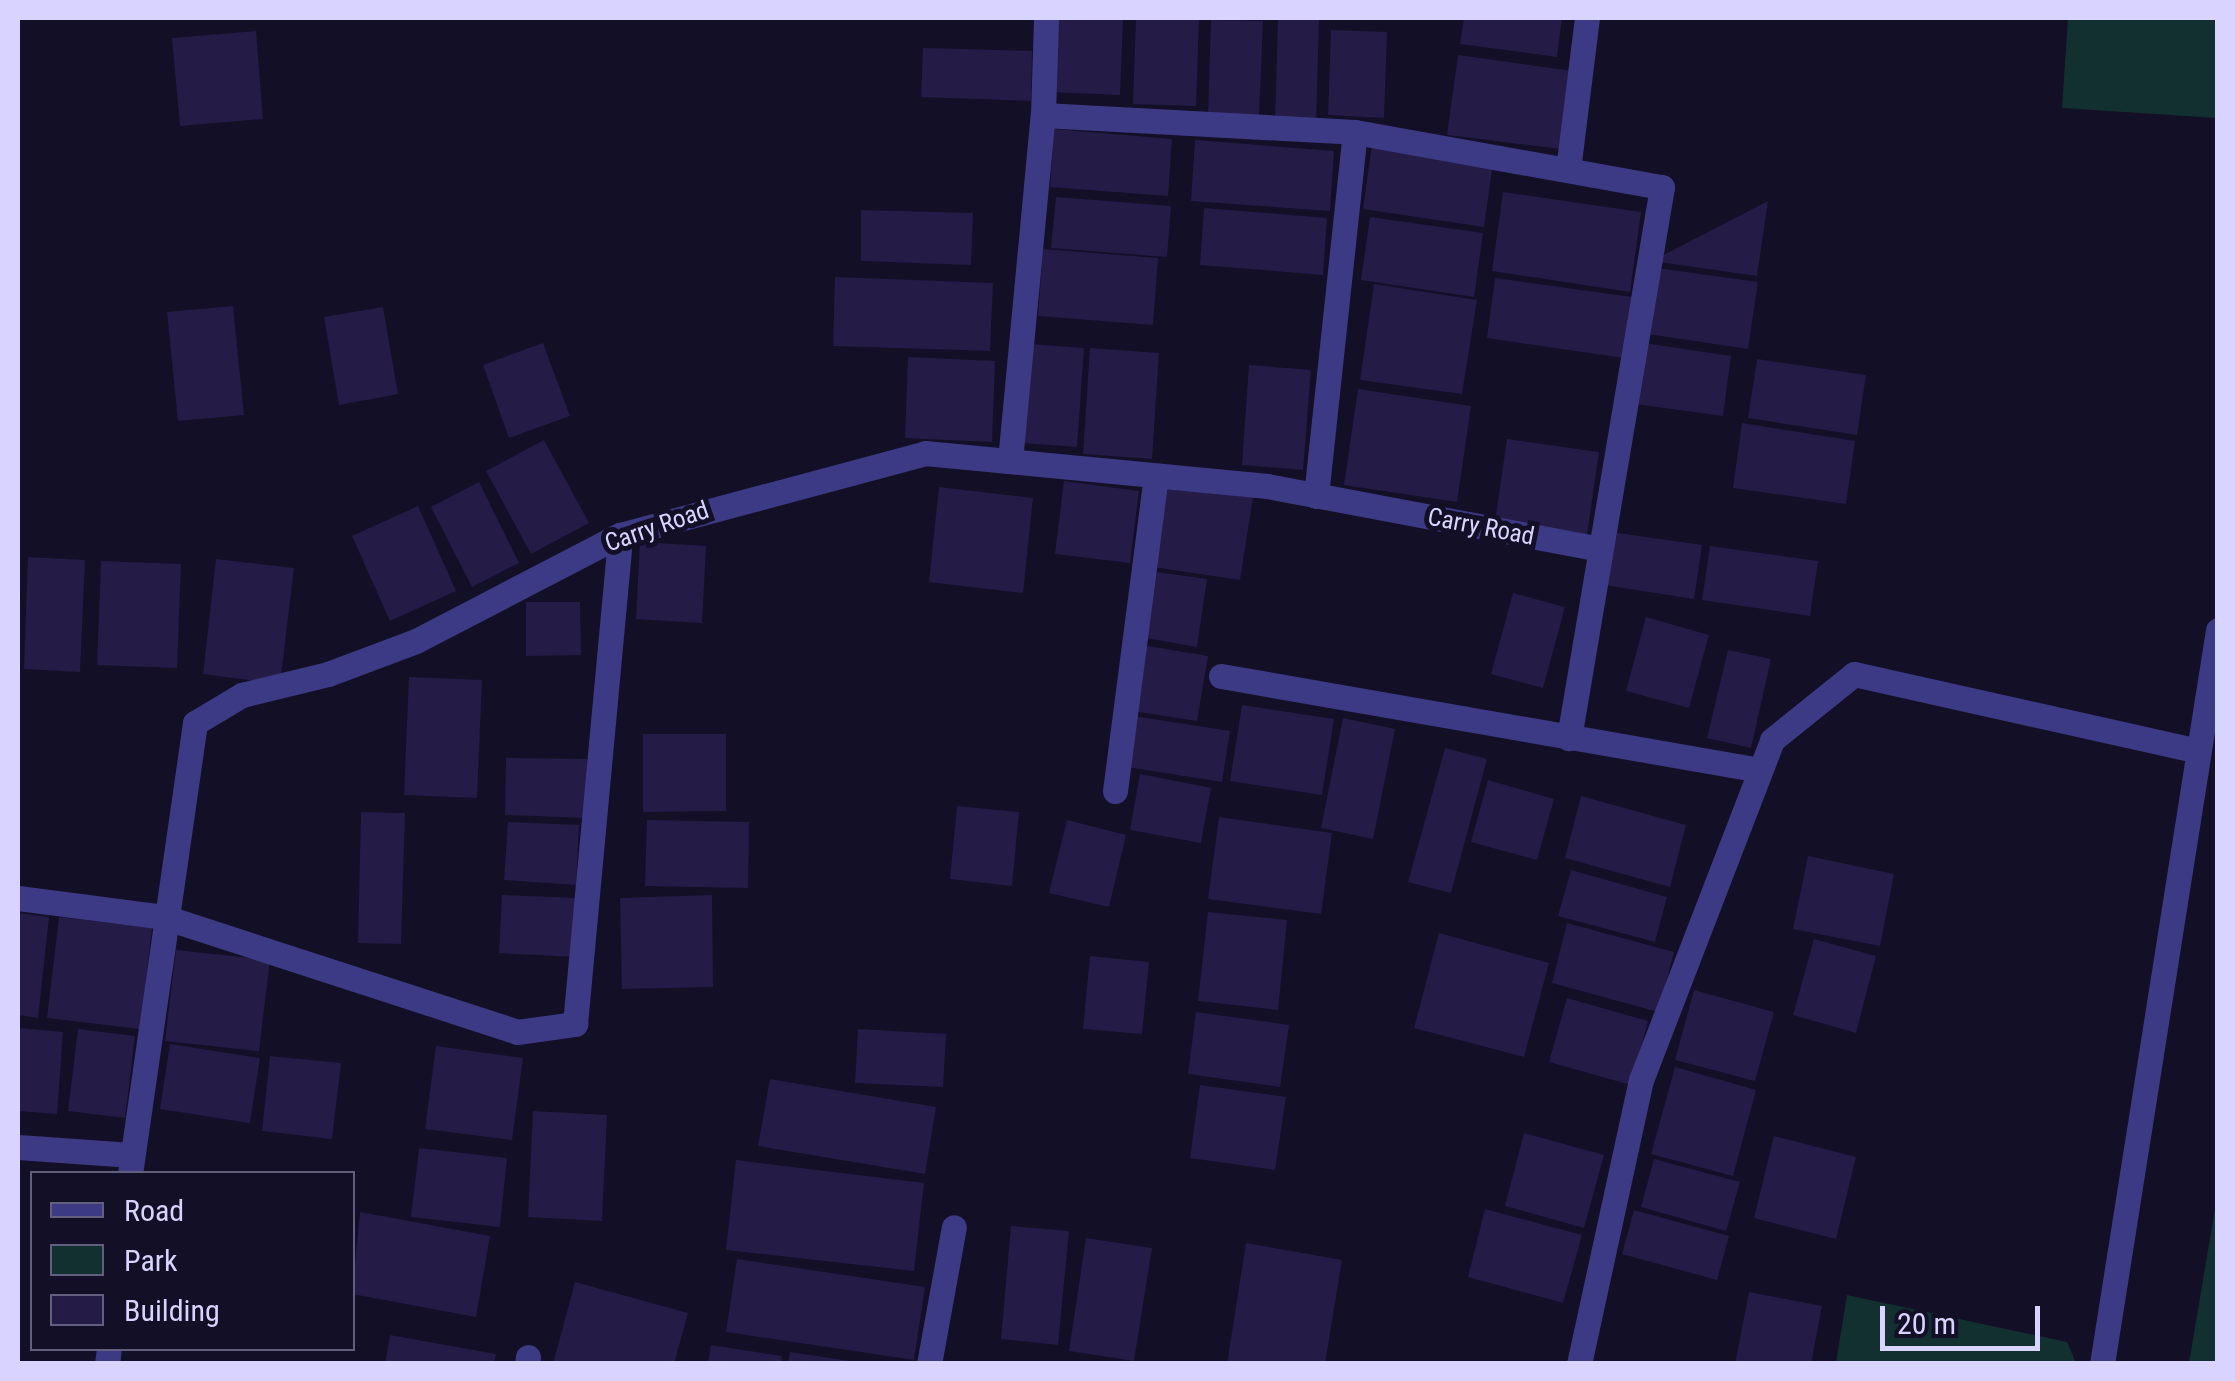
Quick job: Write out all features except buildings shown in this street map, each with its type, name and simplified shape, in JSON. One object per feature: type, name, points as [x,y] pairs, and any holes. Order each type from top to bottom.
[{"type":"street","points":[[1010,461],[1043,115],[1046,18]]},
{"type":"street","points":[[1568,170],[1586,18]]},
{"type":"street","points":[[1043,115],[1355,132],[1662,187],[1569,738]]},
{"type":"street","points":[[1316,496],[1355,132]]},
{"type":"street","name":"Carry Road","points":[[131,1164],[194,723],[210,708],[416,641],[620,535],[925,453],[1316,496],[1599,550]]},
{"type":"street","points":[[1115,791],[1156,476]]},
{"type":"street","points":[[18,898],[164,917],[517,1032],[575,1024],[620,535]]},
{"type":"street","points":[[2102,1364],[2194,750],[2218,630]]},
{"type":"street","points":[[1579,1364],[1640,1080],[1772,740],[1854,674],[2194,750]]},
{"type":"street","points":[[1221,676],[1760,770]]},
{"type":"street","points":[[18,1147],[131,1164]]},
{"type":"street","points":[[930,1364],[954,1227]]},
{"type":"green space","points":[[2068,18],[2217,18],[2217,118],[2062,108]]},
{"type":"green space","points":[[2217,1197],[2217,1363],[2189,1363]]},
{"type":"green space","points":[[1847,1295],[2067,1342],[2076,1363],[1836,1363]]}]
